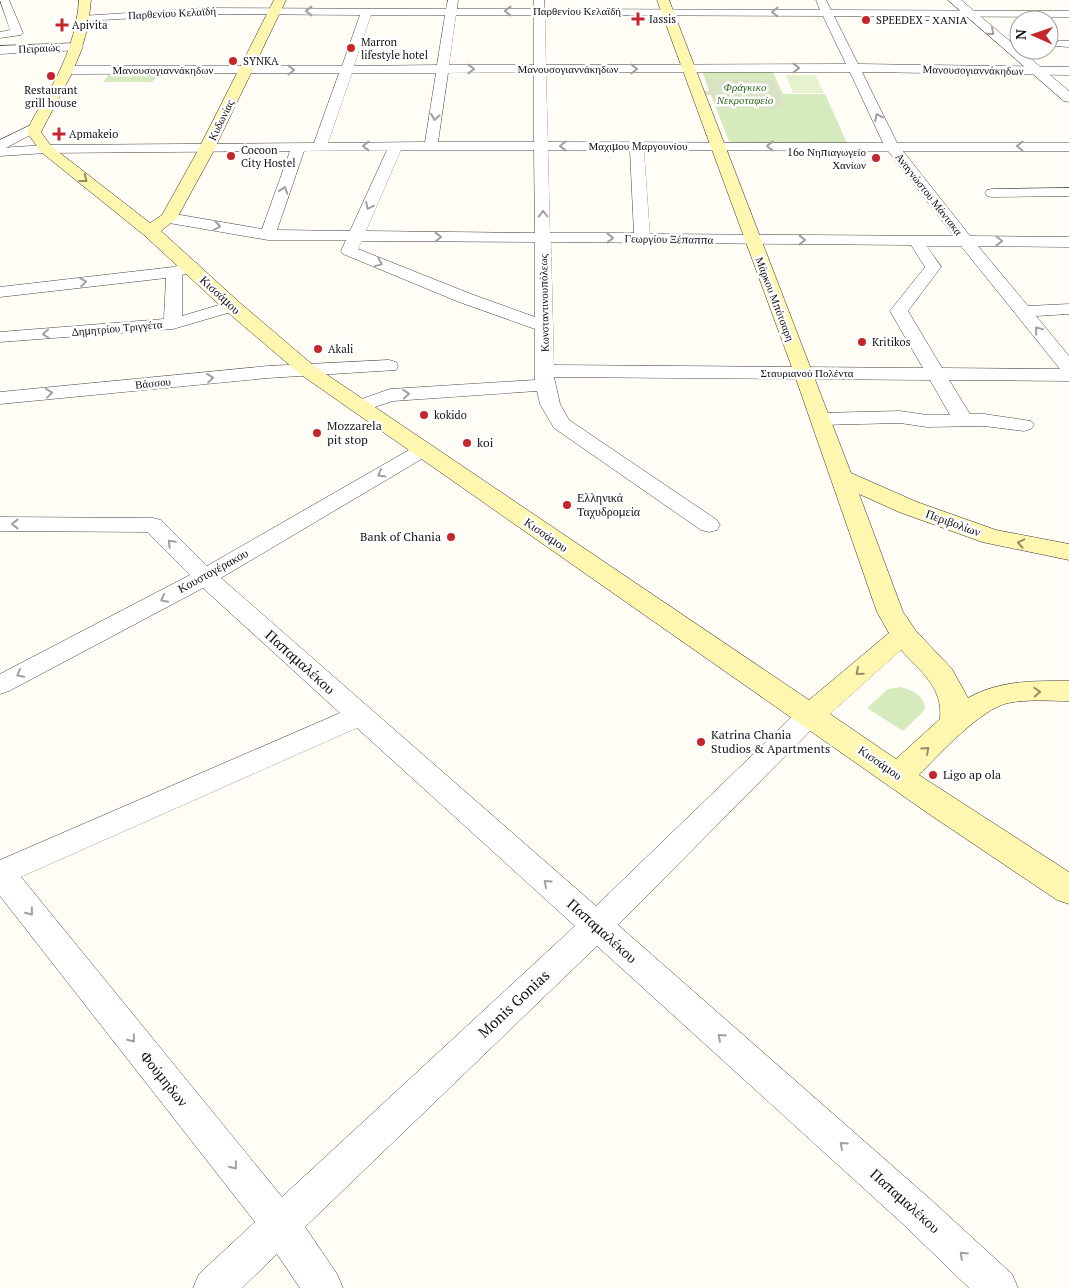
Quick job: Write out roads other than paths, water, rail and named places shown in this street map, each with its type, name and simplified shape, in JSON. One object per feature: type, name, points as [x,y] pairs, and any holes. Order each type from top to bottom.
[{"type":"main road","points":[[46,149],[37,139],[34,132],[35,127],[68,70],[85,18],[85,0]]},
{"type":"main road","name":"Κυδωνίας","points":[[150,231],[169,218],[207,148],[278,5]]},
{"type":"main road","name":"Μάρκου Μπότσαρη","points":[[665,6],[804,373],[896,624],[917,650],[944,676],[957,711],[954,725]]},
{"type":"main road","name":"Κισσάμου","points":[[46,149],[150,231],[182,269],[232,306],[307,370],[898,776],[1069,890]]},
{"type":"main road","name":"Περιβολίων","points":[[842,477],[916,510],[991,537],[1069,552]]},
{"type":"main road","name":"Μάρκου Μπότσαρη","points":[[886,599],[896,640],[906,660],[927,679],[950,689],[972,694],[1069,690]]},
{"type":"main road","points":[[810,715],[896,640]]},
{"type":"main road","points":[[898,776],[971,710],[985,701],[1006,693]]},
{"type":"street","points":[[0,35],[17,34],[4,0]]},
{"type":"street","name":"Αναγνώστου Μάντακα","points":[[821,0],[891,145],[1069,368]]},
{"type":"street","points":[[864,0],[872,13]]},
{"type":"street","points":[[954,0],[1069,98]]},
{"type":"street","name":"Παρθενίου Κελαϊδή","points":[[85,18],[278,5],[366,11],[453,6],[665,6],[872,13],[1069,14]]},
{"type":"street","points":[[431,146],[453,6]]},
{"type":"street","name":"Κωνσταντινουπόλεως","points":[[539,6],[545,378],[550,404],[561,424],[709,525]]},
{"type":"street","points":[[320,146],[366,11]]},
{"type":"street","name":"Πειραιώς","points":[[0,50],[77,47]]},
{"type":"street","name":"Μανουσογιαννάκηδων","points":[[68,70],[854,68],[1069,71]]},
{"type":"street","points":[[0,146],[35,127]]},
{"type":"street","name":"Μαχιμου Mαργουνίου","points":[[0,152],[46,149],[299,146],[891,145],[1069,147]]},
{"type":"street","points":[[268,234],[299,146]]},
{"type":"street","points":[[396,146],[349,251],[465,298],[545,326]]},
{"type":"street","points":[[637,146],[642,238]]},
{"type":"street","points":[[992,192],[1069,192]]},
{"type":"street","name":"Γεωργίου Ξέπαππα","points":[[169,218],[268,234],[1069,242]]},
{"type":"street","points":[[915,240],[933,267],[899,311],[964,421]]},
{"type":"street","points":[[0,292],[182,269],[173,324]]},
{"type":"street","name":"Δημητρίου Τριγγέτα","points":[[0,337],[173,324],[232,306]]},
{"type":"street","points":[[1023,312],[1069,309]]},
{"type":"street","name":"Βάσσου","points":[[0,398],[268,372],[389,366]]},
{"type":"street","name":"Σταυριανού Πολέντα","points":[[360,406],[390,395],[545,378],[804,373],[1069,374]]},
{"type":"street","points":[[820,419],[900,417],[927,422],[999,420],[1024,425]]},
{"type":"street","name":"Κουστογέρακου","points":[[0,685],[205,577],[423,450]]},
{"type":"street","name":"Παπαμαλέκου","points":[[0,524],[153,525],[205,577],[916,1211],[998,1288]]},
{"type":"street","name":"Monis Gonias","points":[[213,1288],[597,926],[810,715]]},
{"type":"street","points":[[0,874],[359,716]]},
{"type":"street","name":"Φούμηδων","points":[[0,874],[280,1224],[323,1288]]},
{"type":"place","name":"Iassis","points":[[638,19]]},
{"type":"place","name":"SPEEDEX - ΧΑΝΙΑ","points":[[866,20]]},
{"type":"place","name":"Apivita","points":[[62,25]]},
{"type":"place","name":"Marron lifestyle hotel","points":[[351,48]]},
{"type":"place","name":"SYNKA","points":[[233,61]]},
{"type":"place","name":"Restaurant grill house","points":[[51,76]]},
{"type":"place","name":"Apmakeio","points":[[59,134]]},
{"type":"place","name":"Cocoon City Hostel","points":[[231,156]]},
{"type":"place","name":"16ο Νηπιαγωγείο Χανίων","points":[[876,158]]},
{"type":"place","name":"Kritikos","points":[[862,342]]},
{"type":"place","name":"Akali","points":[[318,349]]},
{"type":"place","name":"kokido","points":[[424,415]]},
{"type":"place","name":"Mozzarela pit stop","points":[[317,433]]},
{"type":"place","name":"koi","points":[[467,443]]},
{"type":"place","name":"Ελληνικά Ταχυδρομεία","points":[[567,505]]},
{"type":"place","name":"Bank of Chania","points":[[451,537]]},
{"type":"place","name":"Katrina Chania Studios & Apartments","points":[[701,742]]},
{"type":"place","name":"Ligo ap ola","points":[[933,775]]},
{"type":"park label","name":"Φράγκικο Νεκροταφείο","points":[[745,93]]}]
